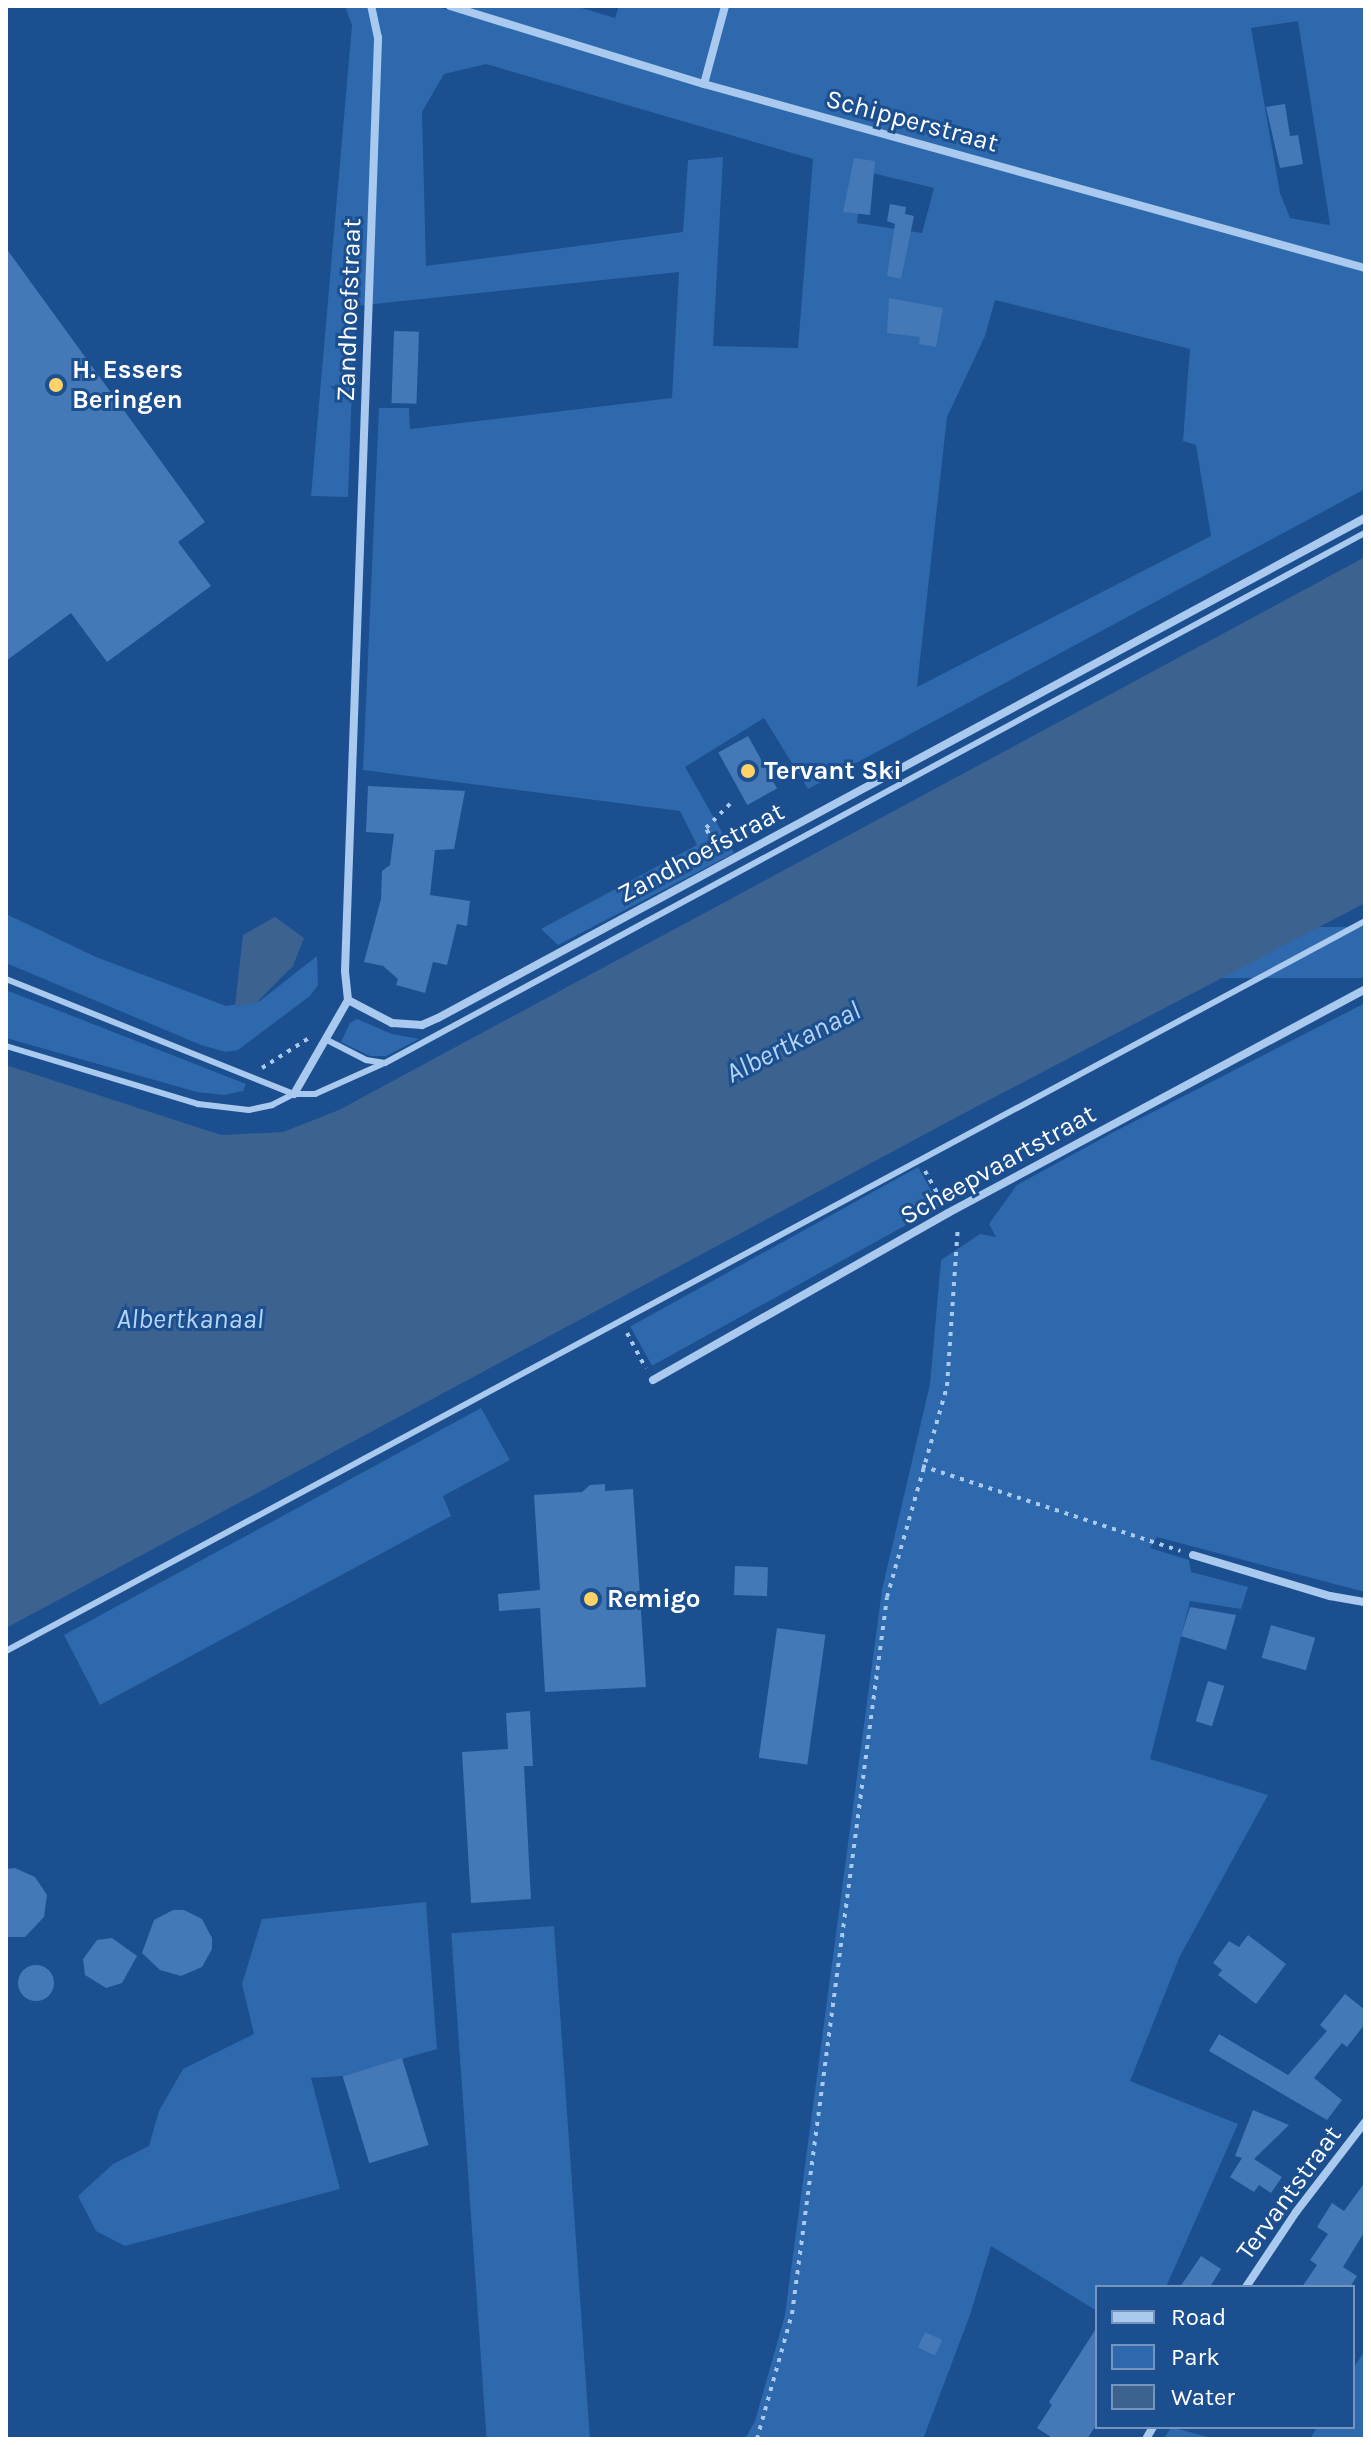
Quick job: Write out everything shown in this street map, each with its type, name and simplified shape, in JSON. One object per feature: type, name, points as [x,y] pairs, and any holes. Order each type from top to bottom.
[{"type":"street","name":"Zandhoefstraat","points":[[371,6],[378,38],[345,971],[348,1000],[392,1023],[422,1025],[1365,518]]},
{"type":"street","name":"Schipperstraat","points":[[450,6],[704,84],[1365,268]]},
{"type":"street","points":[[704,84],[725,6]]},
{"type":"street","name":"Scheepvaartstraat","points":[[653,1380],[948,1213],[1365,989]]},
{"type":"street","points":[[294,1094],[348,1000]]},
{"type":"street","points":[[1193,1555],[1330,1596],[1365,1602]]},
{"type":"street","name":"Tervantstraat","points":[[1247,2285],[1296,2212],[1365,2122]]},
{"type":"lane","points":[[6,979],[294,1094],[315,1094],[385,1063],[1365,533]]},
{"type":"lane","points":[[6,1651],[1365,921]]},
{"type":"lane","points":[[327,1040],[366,1060],[385,1063]]},
{"type":"lane","points":[[6,1046],[198,1104],[249,1110],[272,1105],[294,1094]]},
{"type":"path","points":[[725,863],[706,828],[730,804]]},
{"type":"path","points":[[249,1074],[309,1038],[327,1040]]},
{"type":"path","points":[[757,2439],[792,2314],[887,1597],[921,1466],[947,1386],[958,1226],[919,1159]]},
{"type":"path","points":[[621,1321],[653,1380]]},
{"type":"path","points":[[921,1466],[1193,1555]]},
{"type":"green space","points":[[345,6],[434,6],[448,10],[450,6],[575,6],[615,18],[619,6],[1365,6],[1365,489],[808,789],[764,718],[685,767],[734,853],[558,945],[541,929],[697,845],[680,811],[363,770],[379,408],[409,408],[410,429],[672,398],[679,272],[355,306],[348,497],[311,496],[352,25]],"holes":[[[1298,21],[1329,225],[1290,218],[1280,193],[1251,28]],[[486,64],[813,159],[798,348],[713,346],[723,157],[688,160],[683,232],[426,266],[422,112],[444,74]],[[864,171],[934,188],[922,233],[857,223]],[[995,300],[1190,349],[1183,441],[1196,445],[1211,536],[917,687],[947,417],[985,336]]]},
{"type":"green space","points":[[6,914],[96,957],[226,1006],[260,1001],[317,956],[318,985],[310,996],[238,1050],[226,1052],[201,1045],[6,963]]},
{"type":"green space","points":[[867,927],[1365,927],[1365,978],[867,978]]},
{"type":"green space","points":[[6,990],[246,1084],[243,1091],[224,1095],[197,1092],[6,1038]]},
{"type":"green space","points":[[1365,1003],[1365,1592],[1157,1537],[1150,1548],[1189,1560],[1191,1572],[1248,1587],[1241,1609],[1190,1601],[1150,1759],[1268,1795],[1180,1956],[1130,2081],[1238,2124],[1167,2285],[1095,2285],[1095,2310],[991,2246],[970,2315],[923,2439],[745,2439],[755,2421],[785,2315],[882,1590],[930,1384],[941,1260],[980,1234],[996,1237],[989,1224],[1017,1185]]},
{"type":"green space","points":[[357,1019],[392,1034],[419,1039],[386,1056],[370,1056],[341,1042],[350,1023]]},
{"type":"green space","points":[[918,1167],[940,1206],[652,1366],[630,1327]]},
{"type":"green space","points":[[481,1408],[510,1460],[443,1496],[451,1516],[100,1705],[64,1635]]},
{"type":"green space","points":[[426,1902],[437,2049],[343,2076],[311,2078],[340,2189],[125,2246],[96,2231],[78,2196],[113,2164],[149,2146],[159,2111],[183,2069],[254,2034],[242,1984],[262,1919]]},
{"type":"green space","points":[[554,1926],[590,2439],[487,2439],[451,1933]]},
{"type":"green space","points":[[1365,2350],[1365,2439],[1310,2439],[1316,2429],[1355,2429],[1355,2366]]},
{"type":"green space","points":[[1170,2429],[1178,2429],[1215,2439],[1164,2439]]},
{"type":"water","name":"Albertkanaal","points":[[1365,557],[1365,903],[970,1110],[6,1628],[6,1065],[221,1135],[283,1132],[339,1110]]},
{"type":"water","points":[[275,917],[304,938],[293,966],[256,1003],[235,1006],[243,935]]},
{"type":"building","points":[[1285,104],[1290,136],[1283,137],[1298,135],[1303,164],[1280,168],[1266,107]]},
{"type":"building","points":[[854,158],[875,161],[870,215],[843,212]]},
{"type":"building","points":[[890,204],[906,207],[905,214],[914,216],[901,279],[887,276],[895,224],[887,221]]},
{"type":"building","name":"H. Essers Beringen","points":[[6,248],[205,522],[178,542],[211,586],[107,662],[71,613],[6,661]]},
{"type":"building","points":[[889,298],[943,308],[936,347],[919,344],[920,337],[887,333]]},
{"type":"building","points":[[394,331],[419,332],[416,404],[391,403]]},
{"type":"building","name":"Tervant Ski","points":[[748,736],[777,788],[747,805],[718,752]]},
{"type":"building","points":[[368,786],[465,791],[454,849],[435,850],[430,895],[470,901],[467,926],[457,924],[447,965],[433,962],[425,993],[396,985],[398,979],[383,966],[364,962],[381,899],[382,871],[390,865],[394,834],[366,832]]},
{"type":"building","name":"Remigo","points":[[605,1484],[605,1491],[633,1489],[646,1687],[545,1692],[540,1608],[499,1611],[498,1594],[540,1590],[534,1495],[582,1492],[590,1485]]},
{"type":"building","points":[[735,1566],[768,1567],[767,1596],[734,1595]]},
{"type":"building","points":[[1190,1607],[1236,1615],[1226,1650],[1181,1636]]},
{"type":"building","points":[[1271,1625],[1315,1638],[1306,1670],[1262,1658]]},
{"type":"building","points":[[777,1628],[826,1635],[807,1765],[759,1758]]},
{"type":"building","points":[[1208,1681],[1224,1686],[1212,1726],[1196,1721]]},
{"type":"building","points":[[530,1711],[533,1766],[524,1766],[531,1899],[471,1903],[462,1752],[508,1749],[506,1713]]},
{"type":"building","points":[[15,1868],[35,1877],[47,1895],[44,1917],[25,1937],[6,1937],[6,1869]]},
{"type":"building","points":[[173,1910],[184,1910],[202,1919],[212,1938],[212,1949],[202,1967],[181,1976],[160,1970],[142,1953],[154,1920]]},
{"type":"building","points":[[1248,1935],[1286,1964],[1256,2004],[1218,1975],[1222,1970],[1213,1963],[1229,1941],[1239,1947]]},
{"type":"building","points":[[112,1938],[137,1956],[122,1983],[106,1988],[85,1975],[83,1959],[97,1940]]},
{"type":"building","points":[[36,1965],[49,1970],[54,1983],[49,1996],[36,2001],[23,1996],[18,1983],[23,1970]]},
{"type":"building","points":[[1345,1994],[1365,2010],[1365,2024],[1347,2047],[1342,2043],[1314,2078],[1342,2100],[1327,2120],[1209,2051],[1219,2034],[1288,2075],[1327,2031],[1320,2025]]},
{"type":"building","points":[[402,2058],[429,2145],[369,2163],[343,2076]]},
{"type":"building","points":[[1253,2110],[1289,2125],[1254,2159],[1282,2177],[1271,2193],[1259,2185],[1254,2192],[1230,2177],[1242,2158],[1235,2156]]},
{"type":"building","points":[[1365,2182],[1365,2231],[1343,2267],[1357,2276],[1351,2285],[1303,2285],[1317,2265],[1310,2260],[1328,2234],[1317,2227],[1332,2203],[1344,2211]]},
{"type":"building","points":[[1201,2256],[1221,2269],[1211,2285],[1181,2285]]},
{"type":"building","points":[[1095,2330],[1095,2427],[1087,2439],[1054,2439],[1037,2428],[1052,2405],[1049,2402]]},
{"type":"building","points":[[925,2332],[942,2340],[935,2355],[918,2347]]},
{"type":"place","name":"H. Essers Beringen","points":[[56,385]]},
{"type":"place","name":"Tervant Ski","points":[[748,771]]},
{"type":"place","name":"Remigo","points":[[591,1599]]}]
